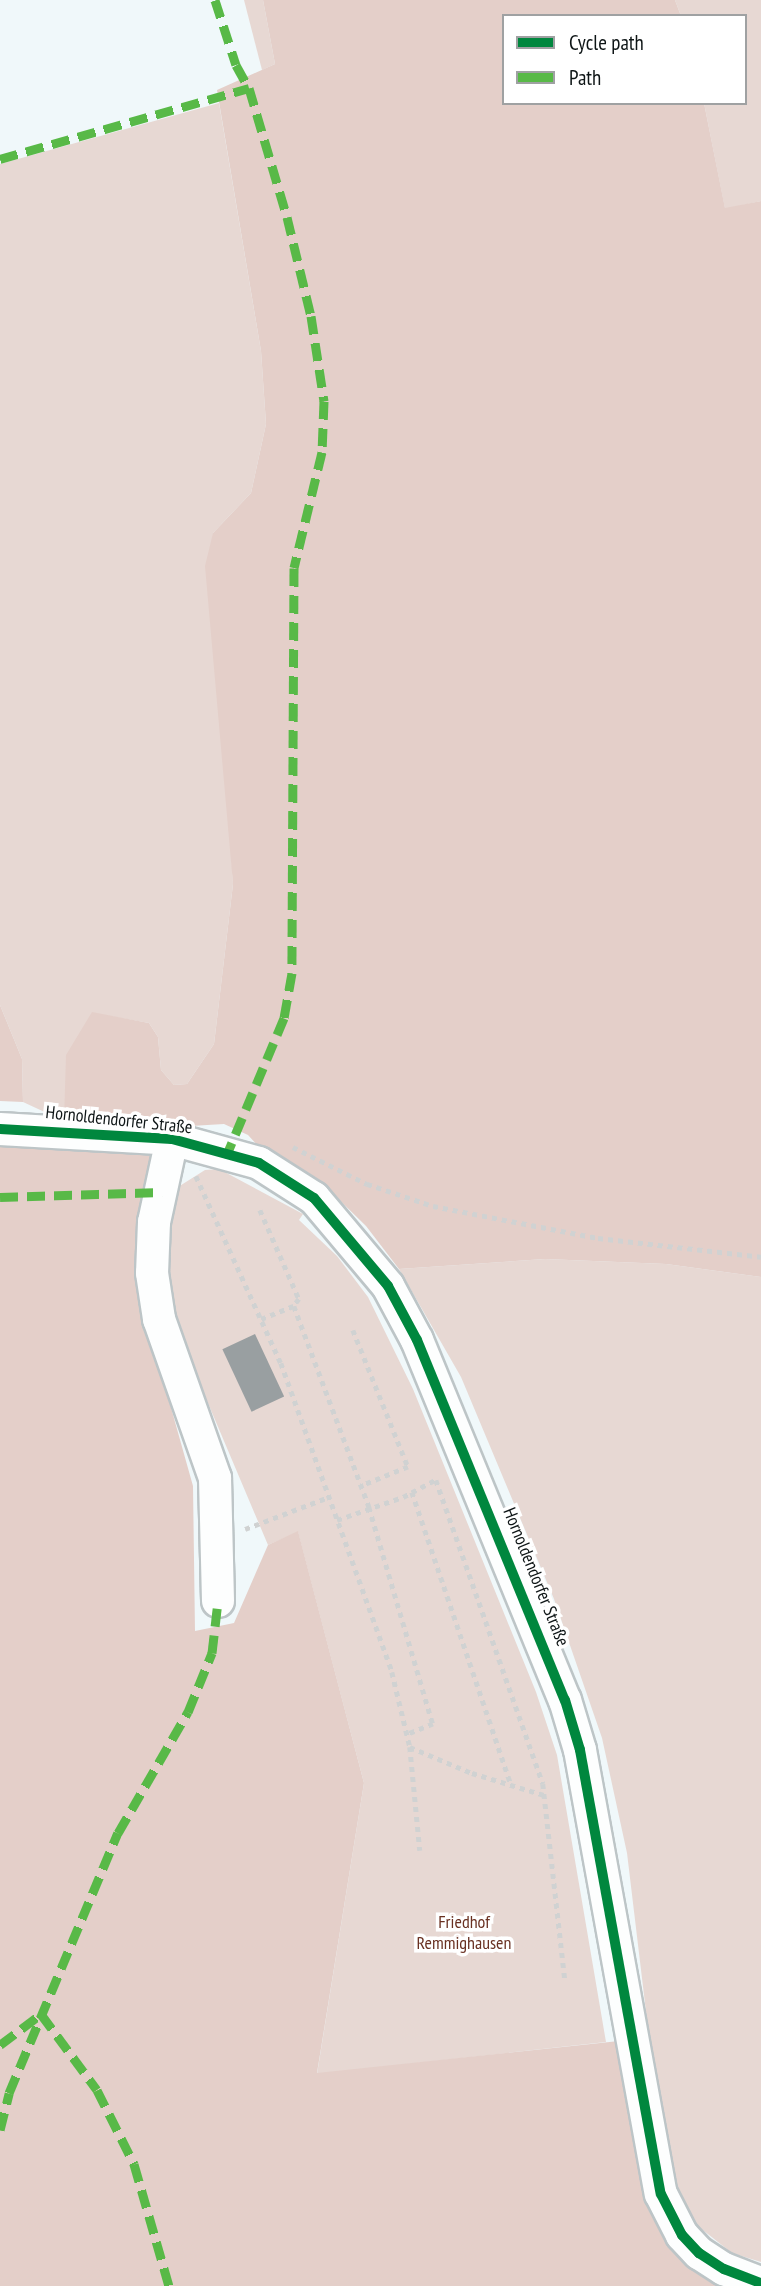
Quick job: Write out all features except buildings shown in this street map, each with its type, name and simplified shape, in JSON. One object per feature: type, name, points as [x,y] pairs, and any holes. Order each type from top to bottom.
[{"type":"street","name":"Hornoldendorfer Straße","points":[[0,1129],[178,1141],[259,1163],[292,1180],[338,1222],[388,1286],[417,1340],[545,1642],[580,1750],[661,2194],[682,2235],[699,2253],[724,2269],[761,2283]]},
{"type":"street","points":[[178,1141],[154,1222],[152,1273],[159,1319],[215,1478],[220,1537],[218,1601]]},
{"type":"path","points":[[178,1141],[261,1319],[392,1672],[408,1734],[420,1850]]},
{"type":"path","points":[[289,1146],[367,1184],[433,1206],[598,1238],[761,1258]]},
{"type":"path","points":[[260,1210],[299,1299],[294,1306],[261,1319]]},
{"type":"path","points":[[294,1306],[369,1507],[433,1724],[408,1734]]},
{"type":"path","points":[[353,1330],[408,1467],[361,1486]]},
{"type":"path","points":[[337,1520],[412,1492],[470,1466]]},
{"type":"path","points":[[436,1480],[525,1727],[544,1795],[565,1979]]},
{"type":"path","points":[[412,1492],[512,1786]]},
{"type":"path","points":[[220,1537],[329,1497]]},
{"type":"path","points":[[410,1747],[512,1786],[544,1795]]},
{"type":"green space","points":[[244,0],[263,0],[275,64],[262,70]]},
{"type":"green space","points":[[675,0],[761,0],[761,201],[725,209],[704,105],[747,105],[747,14],[680,14]]},
{"type":"green space","points":[[219,103],[261,351],[266,424],[251,493],[213,533],[233,884],[214,1044],[187,1084],[174,1085],[161,1070],[158,1037],[149,1023],[92,1013],[64,1121],[23,1102],[22,1059],[0,1005],[0,164]]},
{"type":"green space","name":"Friedhof Remmighausen","points":[[219,1169],[303,1214],[299,1220],[337,1256],[368,1297],[413,1389],[536,1692],[557,1755],[606,2042],[317,2074],[364,1783],[298,1532],[268,1545],[172,1318],[160,1225],[178,1187],[205,1170]]},
{"type":"green space","points":[[545,1259],[666,1264],[761,1277],[761,2262],[732,2253],[690,2220],[674,2177],[647,2020],[627,1853],[602,1738],[554,1599],[461,1377],[399,1269]]},
{"type":"shaded area","points":[[263,0],[675,0],[680,14],[502,14],[502,105],[704,105],[725,208],[761,201],[761,1277],[666,1264],[545,1259],[399,1269],[366,1226],[321,1182],[259,1147],[248,1135],[224,1124],[174,1127],[64,1121],[66,1055],[92,1012],[149,1023],[158,1037],[161,1070],[174,1085],[187,1084],[214,1044],[233,884],[205,566],[213,533],[251,493],[266,424],[261,351],[217,90],[275,64]]},
{"type":"shaded area","points":[[0,1005],[22,1059],[23,1102],[0,1101]]},
{"type":"shaded area","points":[[0,1143],[161,1152],[134,1276],[193,1486],[195,1631],[234,1623],[268,1545],[298,1531],[364,1783],[317,2073],[619,2041],[655,2213],[732,2286],[0,2286]]},
{"type":"marked path","points":[[215,0],[236,65],[249,88],[287,217],[311,316],[324,401],[322,452],[294,568],[292,973],[284,1018],[228,1152]]},
{"type":"marked path","points":[[0,159],[249,88]]},
{"type":"marked path","points":[[0,1197],[162,1192]]},
{"type":"marked path","points":[[0,2130],[9,2093],[118,1833],[188,1712],[212,1653],[218,1601]]},
{"type":"marked path","points":[[41,2014],[97,2090],[134,2164],[169,2286]]},
{"type":"marked path","points":[[0,2045],[41,2014]]},
{"type":"cycle path","points":[[0,1129],[172,1139],[259,1163],[314,1198],[388,1286],[417,1340],[565,1700],[580,1750],[661,2194],[682,2235],[699,2253],[724,2269],[761,2283]]}]
